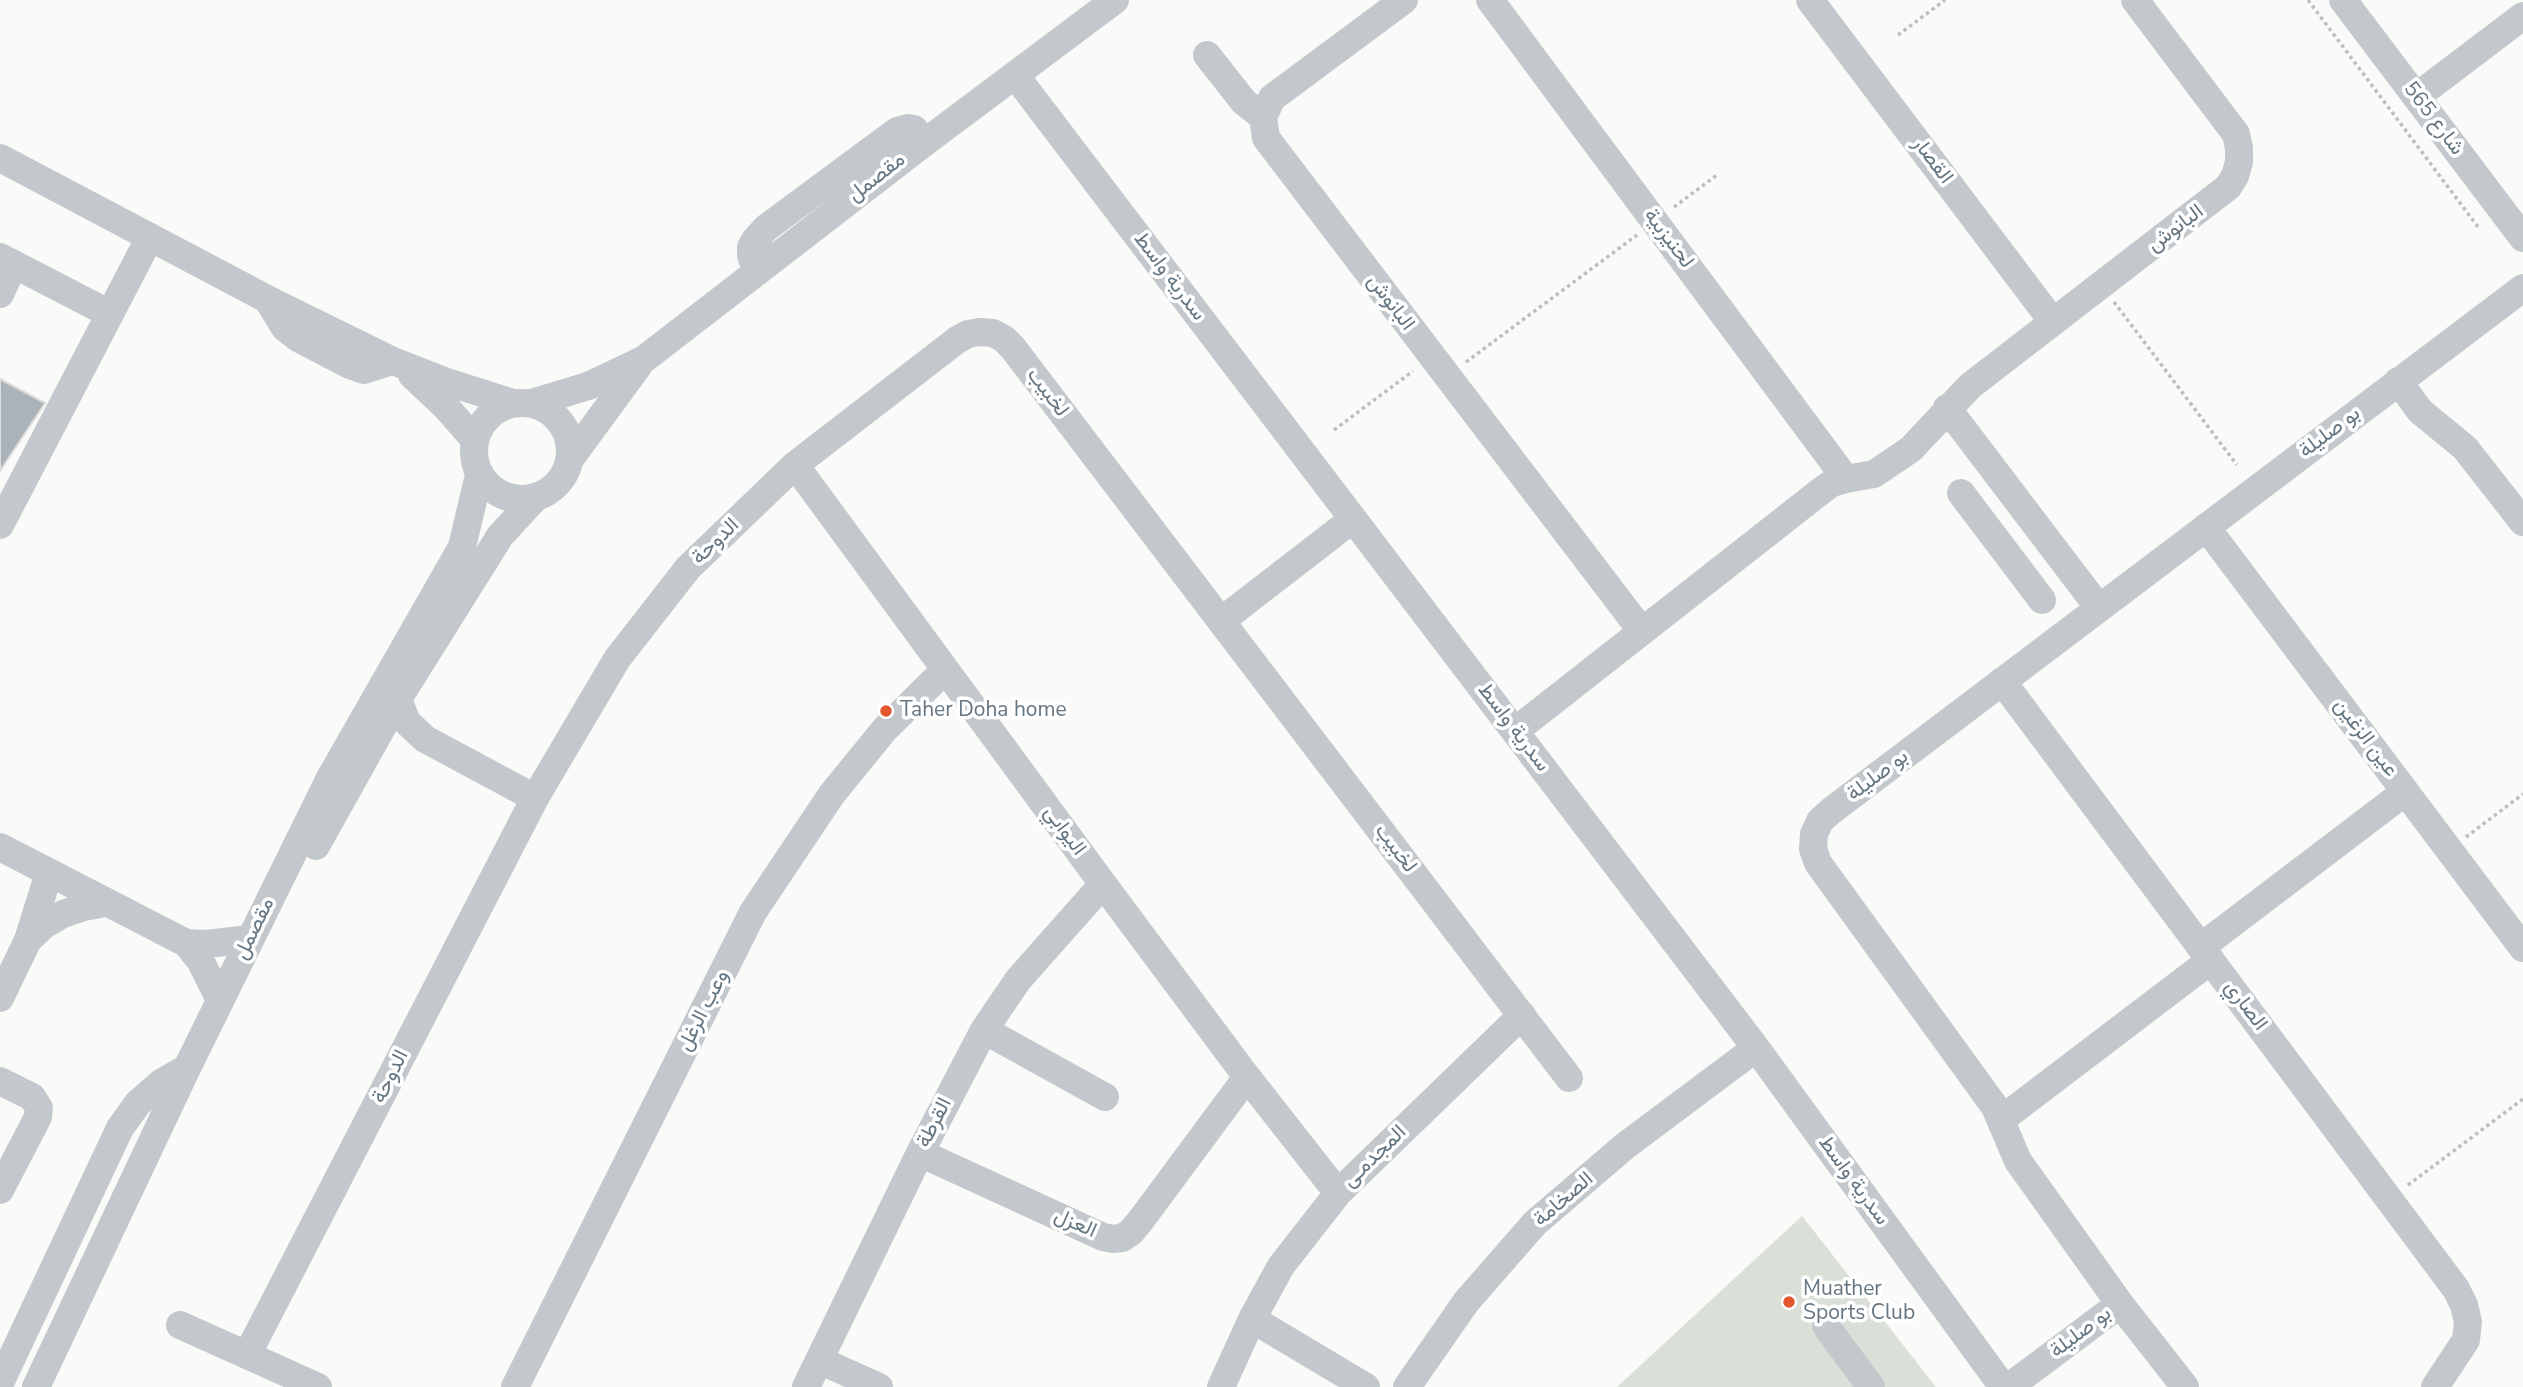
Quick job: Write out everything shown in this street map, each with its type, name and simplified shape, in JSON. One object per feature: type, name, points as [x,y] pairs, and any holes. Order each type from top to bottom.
[{"type":"street","name":"مقصمل","points":[[522,403],[588,386],[643,360],[924,143],[1115,0]]},
{"type":"street","points":[[1207,55],[1244,102],[1263,117],[1272,98],[1280,90],[1404,0]]},
{"type":"street","name":"لحنيزبية","points":[[1490,0],[1846,479]]},
{"type":"street","name":"القصار","points":[[1810,0],[2053,322]]},
{"type":"street","name":"البانوش","points":[[1515,731],[1832,483],[1874,474],[1892,464],[1926,435],[1947,408],[1970,386],[2228,187],[2239,162],[2236,134],[2135,0]]},
{"type":"street","name":"شارع 565","points":[[2343,0],[2523,238]]},
{"type":"street","points":[[2416,96],[2523,16]]},
{"type":"street","name":"سدرية واسط","points":[[1015,75],[1756,1048],[2003,1387]]},
{"type":"street","name":"البانوش","points":[[1263,117],[1266,138],[1271,148],[1641,630]]},
{"type":"street","points":[[0,159],[267,299],[393,361],[447,382],[549,410],[562,423],[569,440],[570,459],[564,476],[551,490],[535,498],[519,499],[503,496],[489,487],[479,475],[473,457],[474,439],[482,422],[496,409],[522,403]]},
{"type":"street","points":[[0,525],[150,237]]},
{"type":"street","points":[[0,294],[7,260],[110,314]]},
{"type":"street","name":"بو صليلة","points":[[2185,1387],[2120,1304],[2018,1161],[2002,1119],[1818,863],[1813,849],[1814,834],[1831,811],[2523,288]]},
{"type":"street","name":"لخبيب","points":[[957,340],[968,334],[993,333],[1013,348],[1569,1078]]},
{"type":"street","name":"الدوحة","points":[[247,1355],[535,798],[617,659],[688,568],[795,465],[957,340]]},
{"type":"street","name":"مقصمل","points":[[570,459],[643,360]]},
{"type":"street","points":[[393,361],[424,385],[474,439]]},
{"type":"street","points":[[2398,381],[2420,411],[2465,448],[2523,522]]},
{"type":"street","points":[[1947,408],[2099,607]]},
{"type":"street","name":"اليوابي","points":[[795,465],[1103,884],[1338,1194]]},
{"type":"street","name":"مقصمل","points":[[36,1387],[249,939],[330,778],[462,547],[479,475]]},
{"type":"street","points":[[1961,493],[2042,600]]},
{"type":"street","name":"مقصمل","points":[[53,1387],[310,857],[398,699],[500,536],[535,498]]},
{"type":"street","points":[[1221,621],[1353,519]]},
{"type":"street","points":[[2001,546],[2033,523]]},
{"type":"street","name":"عين الزغين","points":[[2206,527],[2523,948]]},
{"type":"street","name":"وعب الرغل","points":[[516,1387],[753,912],[832,794],[886,729],[945,670]]},
{"type":"street","name":"الصاري","points":[[2002,681],[2456,1289],[2468,1322],[2466,1340],[2435,1387]]},
{"type":"street","points":[[398,699],[407,722],[425,739],[535,798]]},
{"type":"street","points":[[375,742],[399,736],[425,739]]},
{"type":"street","points":[[2002,1119],[2405,792]]},
{"type":"street","points":[[0,847],[186,943],[207,944],[249,939]]},
{"type":"street","points":[[0,998],[28,940],[49,873]]},
{"type":"street","name":"القرطة","points":[[806,1387],[920,1153],[984,1030],[1018,980],[1103,884]]},
{"type":"street","points":[[28,940],[44,925],[63,914],[106,903]]},
{"type":"street","points":[[186,943],[211,979],[220,1000]]},
{"type":"street","name":"المجدمـى","points":[[1221,1387],[1252,1319],[1281,1266],[1338,1194],[1522,1015]]},
{"type":"street","points":[[984,1030],[1105,1097]]},
{"type":"street","name":"الصخامة","points":[[1406,1387],[1466,1302],[1535,1223],[1625,1146],[1756,1048]]},
{"type":"street","points":[[0,1383],[120,1128],[161,1083],[187,1068]]},
{"type":"street","name":"العزل","points":[[920,1153],[1103,1237],[1122,1238],[1141,1220],[1247,1077]]},
{"type":"street","points":[[0,1081],[32,1097],[39,1108],[38,1116],[0,1190]]},
{"type":"street","name":"بو صليلة","points":[[2009,1387],[2120,1304]]},
{"type":"street","points":[[1252,1319],[1366,1387]]},
{"type":"street","points":[[180,1325],[318,1387]]},
{"type":"street","points":[[1826,1326],[1871,1387]]},
{"type":"street","points":[[819,1360],[879,1387]]},
{"type":"path","points":[[1898,36],[1945,0]]},
{"type":"path","points":[[2308,0],[2479,227]]},
{"type":"path","points":[[1334,430],[1439,367],[1655,222],[1717,175]]},
{"type":"path","points":[[2101,286],[2237,465]]},
{"type":"path","points":[[2449,849],[2523,794]]},
{"type":"path","points":[[2390,1199],[2523,1099]]},
{"type":"shaded area","name":"Muather Sports Club","points":[[1802,1216],[1936,1387],[1617,1387]]},
{"type":"building","points":[[0,379],[45,403],[0,471]]},
{"type":"place","name":"Taher Doha home","points":[[886,711]]},
{"type":"place","name":"Muather Sports Club","points":[[1789,1302]]}]
